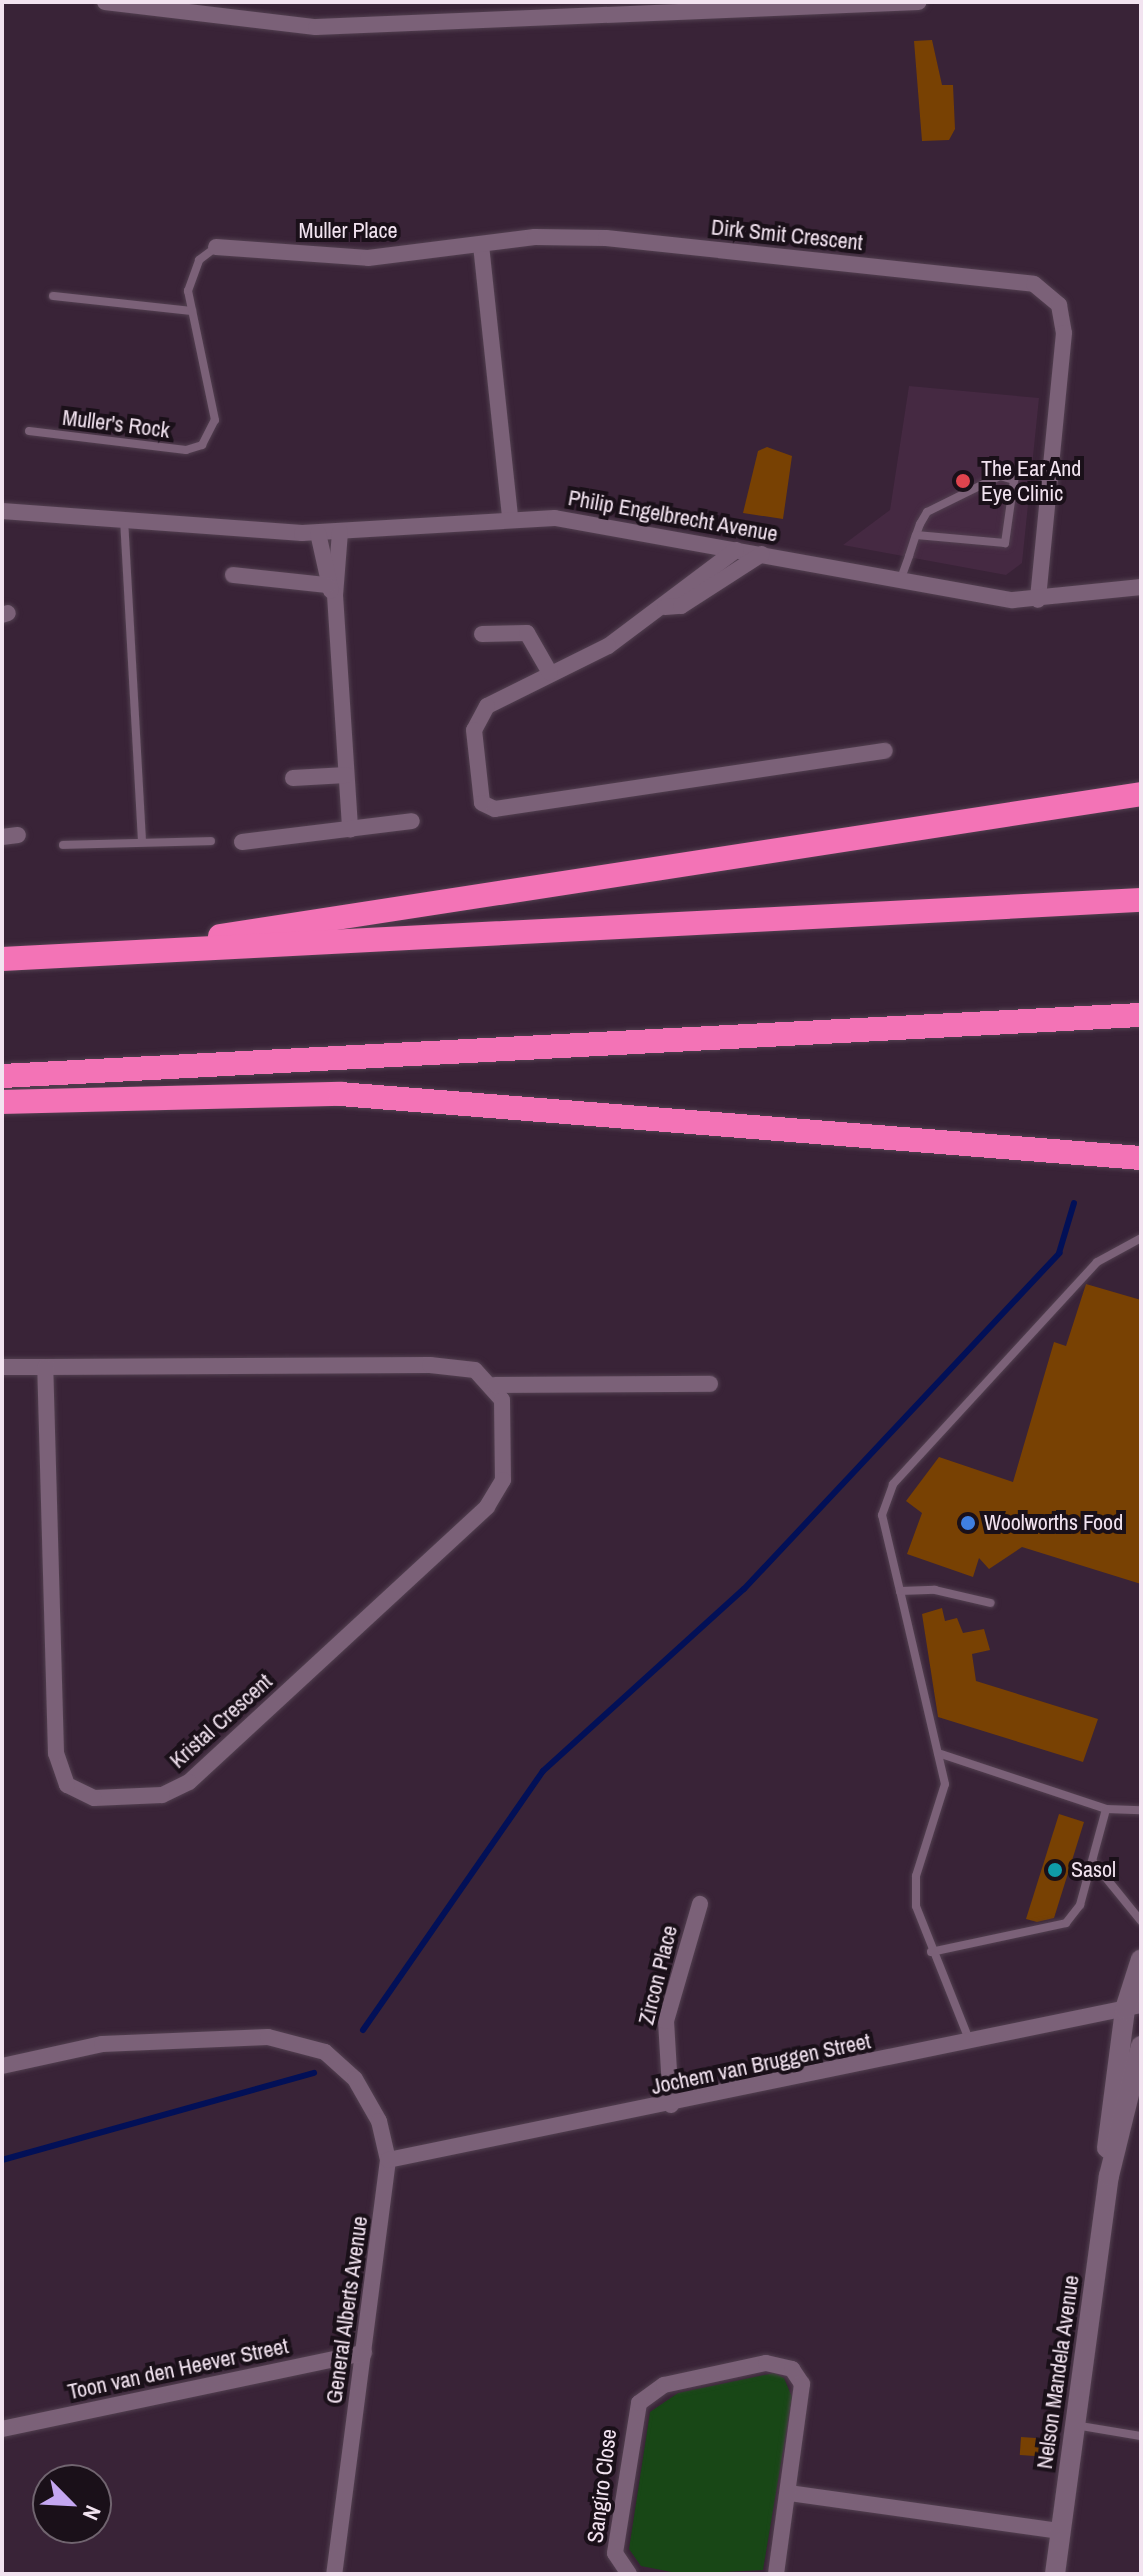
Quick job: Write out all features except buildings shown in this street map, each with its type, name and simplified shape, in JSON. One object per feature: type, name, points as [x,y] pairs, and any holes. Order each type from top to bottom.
[{"type":"highway","points":[[156,950],[257,928],[1141,794]]},
{"type":"highway","points":[[2,959],[1141,900]]},
{"type":"highway","points":[[2,1076],[1141,1015]]},
{"type":"highway","points":[[2,1102],[340,1094],[1141,1158]]},
{"type":"street","points":[[105,2],[316,27],[918,2]]},
{"type":"street","name":"Dirk Smit Crescent","points":[[481,245],[606,238],[1044,289],[1059,305],[1064,333],[1038,600]]},
{"type":"street","points":[[481,245],[510,518]]},
{"type":"street","name":"Muller Place","points":[[216,247],[338,258],[481,245]]},
{"type":"street","name":"Philip Engelbrecht Avenue","points":[[2,511],[318,533],[510,518],[599,522],[900,581],[1038,600],[1141,587]]},
{"type":"street","points":[[331,590],[340,532]]},
{"type":"street","points":[[318,533],[331,590],[350,830]]},
{"type":"street","points":[[736,550],[672,593],[665,607],[596,654],[505,694],[478,717],[475,763],[485,806],[885,751]]},
{"type":"street","points":[[665,607],[681,606],[762,554]]},
{"type":"street","points":[[233,575],[331,590]]},
{"type":"street","points":[[482,634],[527,633],[550,673]]},
{"type":"street","points":[[293,778],[346,775]]},
{"type":"street","points":[[242,842],[412,821]]},
{"type":"street","points":[[2,1367],[430,1365],[475,1370],[495,1385],[710,1384]]},
{"type":"street","name":"Kristal Crescent","points":[[45,1367],[56,1753],[67,1785],[107,1799],[162,1795],[189,1782],[487,1507],[505,1468],[495,1385]]},
{"type":"street","name":"Zircon Place","points":[[671,2105],[666,2021],[700,1904]]},
{"type":"street","name":"Nelson Mandela Avenue","points":[[1055,2574],[1141,1959]]},
{"type":"street","name":"Jochem van Bruggen Street","points":[[388,2160],[671,2105],[1133,2007]]},
{"type":"street","name":"General Alberts Avenue","points":[[2,2066],[79,2047],[206,2037],[268,2037],[325,2052],[342,2063],[379,2121],[388,2160],[334,2574]]},
{"type":"street","name":"Nelson Mandela Avenue","points":[[1109,2176],[1141,2046]]},
{"type":"street","name":"Toon van den Heever Street","points":[[2,2429],[364,2353]]},
{"type":"street","name":"Sangiro Close","points":[[629,2574],[615,2553],[630,2432],[639,2403],[664,2385],[766,2363],[796,2373],[802,2384],[776,2574]]},
{"type":"street","points":[[789,2493],[1061,2531]]},
{"type":"lane","name":"Muller's Rock","points":[[29,431],[186,450],[202,445],[215,420],[192,311],[189,281],[216,247]]},
{"type":"lane","points":[[53,296],[192,311]]},
{"type":"lane","points":[[900,581],[916,535],[927,512],[1000,476],[1014,480],[1005,543],[916,535]]},
{"type":"lane","points":[[124,519],[142,841]]},
{"type":"lane","points":[[63,845],[211,841]]},
{"type":"lane","points":[[970,2043],[931,1952],[915,1885],[944,1790],[882,1515],[893,1484],[1097,1262],[1141,1238]]},
{"type":"lane","points":[[900,1591],[935,1590],[991,1603]]},
{"type":"lane","points":[[938,1753],[1106,1809],[1141,1810]]},
{"type":"lane","points":[[931,1952],[1059,1928],[1077,1911],[1106,1809]]},
{"type":"lane","points":[[1093,1862],[1141,1921]]},
{"type":"lane","points":[[1075,2425],[1141,2436]]},
{"type":"shaded area","name":"The Ear And Eye Clinic","points":[[909,386],[1039,398],[1022,563],[1006,575],[843,545],[890,510]]},
{"type":"green space","points":[[774,2373],[784,2378],[792,2397],[763,2570],[682,2574],[641,2566],[629,2549],[650,2412],[678,2393]]},
{"type":"waterway","points":[[363,2030],[543,1771],[744,1589],[1059,1253],[1074,1203]]},
{"type":"waterway","points":[[2,2160],[314,2073]]},
{"type":"place","name":"The Ear And Eye Clinic","points":[[963,481]]},
{"type":"place","name":"Woolworths Food","points":[[968,1523]]},
{"type":"place","name":"Sasol","points":[[1055,1870]]}]
